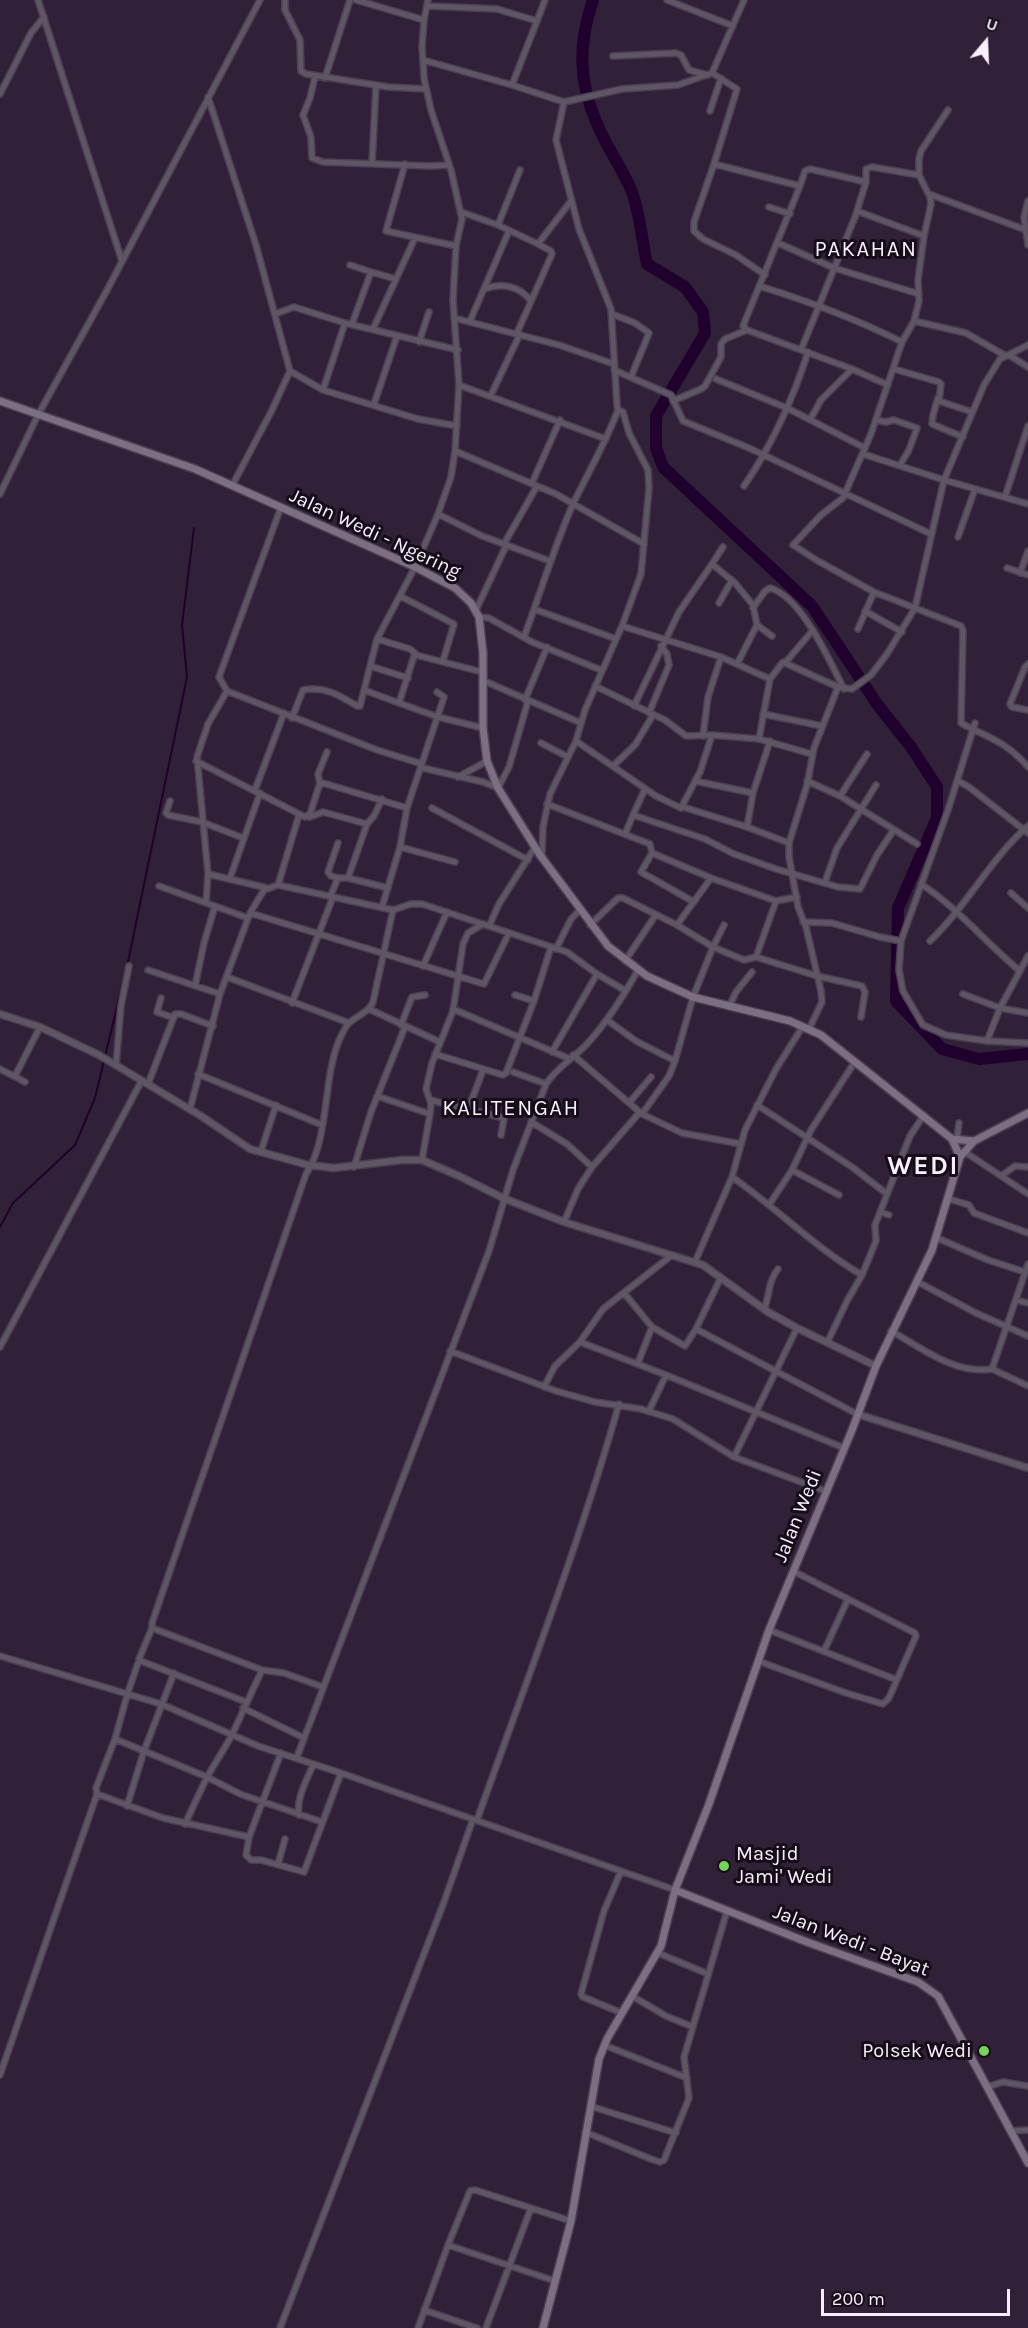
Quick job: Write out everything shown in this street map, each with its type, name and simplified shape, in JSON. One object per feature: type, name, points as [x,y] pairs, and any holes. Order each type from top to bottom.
[{"type":"main road","name":"Jalan Wedi - Ngering","points":[[0,401],[195,470],[415,567],[455,588],[476,609],[479,618],[482,635],[483,728],[488,761],[498,788],[538,853],[608,946],[638,970],[693,997],[806,1027],[821,1035],[954,1139]]},
{"type":"main road","points":[[954,1139],[963,1155],[974,1141],[1028,1113]]},
{"type":"main road","points":[[954,1139],[974,1141]]},
{"type":"main road","name":"Jalan Wedi","points":[[543,2328],[571,2221],[585,2132],[604,2045],[663,1941],[675,1890],[710,1804],[769,1630],[891,1331],[937,1238],[963,1155]]},
{"type":"main road","name":"Jalan Wedi - Bayat","points":[[675,1890],[900,1975],[931,1990],[941,2001],[1028,2163]]},
{"type":"street","points":[[38,0],[122,261]]},
{"type":"street","points":[[0,494],[38,415],[260,0]]},
{"type":"street","points":[[285,0],[285,10],[300,40],[301,70],[315,77],[426,89]]},
{"type":"street","points":[[325,78],[350,0]]},
{"type":"street","points":[[356,0],[424,20]]},
{"type":"street","points":[[512,84],[545,0]]},
{"type":"street","points":[[667,0],[733,26]]},
{"type":"street","points":[[423,60],[512,84],[564,102],[604,92],[678,85],[710,74],[744,0]]},
{"type":"street","points":[[292,718],[303,690],[315,688],[330,690],[357,706],[361,705],[377,639],[415,567],[451,477],[459,385],[454,318],[456,246],[462,227],[461,212],[449,165],[426,89],[422,47],[428,3],[463,3],[510,12],[537,21]]},
{"type":"street","points":[[0,93],[31,33],[44,17]]},
{"type":"street","points":[[614,56],[676,53],[681,55],[689,70],[710,74],[736,87],[737,91],[694,222],[694,231],[703,239],[736,255],[765,275]]},
{"type":"street","points":[[315,77],[310,98],[303,112],[311,137],[311,158],[322,162],[449,165]]},
{"type":"street","points":[[710,111],[721,78]]},
{"type":"street","points":[[372,164],[376,85]]},
{"type":"street","points":[[208,97],[256,245],[290,371],[232,486]]},
{"type":"street","points":[[422,1160],[430,1114],[430,1100],[426,1089],[435,1054],[453,1009],[462,944],[468,933],[486,925],[528,860],[538,853],[547,804],[561,768],[576,741],[598,669],[613,638],[622,626],[641,574],[641,542],[649,488],[648,470],[620,410],[612,314],[571,201],[556,140],[564,102]]},
{"type":"street","points":[[948,110],[921,151],[919,159],[919,175],[929,194],[931,204],[924,236],[918,280],[919,294],[914,321],[902,342],[876,420],[846,493],[839,502],[821,514],[796,539],[794,546],[874,592],[958,623],[963,628],[961,723],[994,738],[1027,762]]},
{"type":"street","points":[[405,164],[385,230],[456,246]]},
{"type":"street","points":[[714,164],[800,186]]},
{"type":"street","points":[[801,350],[857,211],[866,182],[865,170],[869,167],[919,175]]},
{"type":"street","points":[[866,182],[810,169],[805,171],[790,214],[743,327],[888,385]]},
{"type":"street","points":[[498,225],[520,170]]},
{"type":"street","points":[[929,194],[1026,230]]},
{"type":"street","points":[[538,244],[571,201]]},
{"type":"street","points":[[1028,201],[1024,218],[1028,244]]},
{"type":"street","points":[[769,207],[790,214]]},
{"type":"street","points":[[857,211],[924,236]]},
{"type":"street","points":[[461,212],[498,225],[552,251],[492,395]]},
{"type":"street","points":[[470,321],[509,231]]},
{"type":"street","points":[[373,329],[415,238]]},
{"type":"street","points":[[778,243],[834,268],[919,294]]},
{"type":"street","points":[[350,265],[396,279]]},
{"type":"street","points":[[352,324],[371,272]]},
{"type":"street","points":[[484,289],[495,285],[506,285],[527,295],[531,301]]},
{"type":"street","points":[[759,286],[863,323],[902,342]]},
{"type":"street","points":[[275,314],[292,307],[345,323],[458,350]]},
{"type":"street","points":[[419,342],[429,312]]},
{"type":"street","points":[[612,314],[634,323],[649,333],[632,376]]},
{"type":"street","points":[[454,318],[569,348],[632,376],[666,392],[672,398],[683,421],[764,455],[846,493],[897,520],[931,534]]},
{"type":"street","points":[[914,321],[966,333],[1028,367]]},
{"type":"street","points":[[323,390],[345,323]]},
{"type":"street","points":[[672,398],[701,389],[719,363],[721,344],[725,339],[747,330]]},
{"type":"street","points":[[374,405],[397,336]]},
{"type":"street","points":[[785,663],[844,690],[852,689],[871,675],[902,632],[915,608],[944,480],[972,412],[996,363],[1028,345]]},
{"type":"street","points":[[744,486],[764,455],[787,408],[797,387],[808,352]]},
{"type":"street","points":[[810,420],[821,400],[852,369]]},
{"type":"street","points":[[894,369],[941,383],[932,424],[963,437]]},
{"type":"street","points":[[290,371],[323,390],[418,419],[457,426]]},
{"type":"street","points":[[716,379],[787,408],[864,451],[944,480],[1028,504]]},
{"type":"street","points":[[459,385],[492,395],[606,439]]},
{"type":"street","points":[[938,398],[941,402],[972,412]]},
{"type":"street","points":[[524,638],[550,561],[574,503],[620,410]]},
{"type":"street","points":[[476,609],[535,484],[560,420]]},
{"type":"street","points":[[876,420],[886,422],[894,420],[917,428],[909,450],[900,465]]},
{"type":"street","points":[[1005,497],[1025,446],[1028,426]]},
{"type":"street","points":[[455,451],[574,503],[641,542]]},
{"type":"street","points":[[958,537],[975,489]]},
{"type":"street","points":[[281,507],[219,677],[227,691],[423,768],[483,782],[498,788],[508,767],[526,700],[547,647]]},
{"type":"street","points":[[438,514],[505,545],[550,561]]},
{"type":"street","points":[[634,706],[678,612],[723,547]]},
{"type":"street","points":[[1020,573],[1028,551]]},
{"type":"street","points":[[712,564],[732,580],[753,608],[757,625],[737,664]]},
{"type":"street","points":[[1008,568],[1028,575]]},
{"type":"street","points":[[719,603],[732,580]]},
{"type":"street","points":[[753,608],[765,591],[770,588],[789,599],[813,630],[844,690]]},
{"type":"street","points":[[858,629],[874,592]]},
{"type":"street","points":[[400,596],[454,624],[442,661]]},
{"type":"street","points":[[534,609],[613,638]]},
{"type":"street","points":[[865,611],[902,632]]},
{"type":"street","points":[[479,618],[489,618],[524,638],[598,669]]},
{"type":"street","points":[[757,625],[772,636]]},
{"type":"street","points":[[622,626],[722,657],[770,679]]},
{"type":"street","points":[[759,739],[770,679],[779,665],[785,663],[813,630]]},
{"type":"street","points":[[377,639],[410,649],[416,655],[442,661],[482,676],[526,700],[581,723]]},
{"type":"street","points":[[614,765],[635,745],[651,714],[669,665],[667,654],[662,646]]},
{"type":"street","points":[[399,703],[416,655]]},
{"type":"street","points":[[703,736],[708,697],[722,657]]},
{"type":"street","points":[[1028,664],[1010,704],[1028,710]]},
{"type":"street","points":[[370,666],[408,678]]},
{"type":"street","points":[[594,686],[665,720],[686,735],[759,739],[812,753]]},
{"type":"street","points":[[695,1262],[732,1177],[741,1144],[757,1105],[776,1069],[822,1002],[818,976],[796,897],[789,843],[807,782],[812,753],[838,687]]},
{"type":"street","points":[[364,690],[438,717],[483,728]]},
{"type":"street","points":[[206,903],[208,874],[196,761],[208,724],[227,691]]},
{"type":"street","points":[[382,907],[400,847],[407,808],[444,697],[437,692]]},
{"type":"street","points":[[230,878],[284,713]]},
{"type":"street","points":[[763,714],[822,726]]},
{"type":"street","points":[[975,723],[921,884],[897,940],[903,991],[923,1025],[946,1035],[987,1041],[1028,1043]]},
{"type":"street","points":[[683,807],[712,735]]},
{"type":"street","points":[[576,741],[614,765],[645,789],[680,808],[747,827],[789,843]]},
{"type":"street","points":[[747,827],[753,793],[770,741]]},
{"type":"street","points":[[541,743],[568,757]]},
{"type":"street","points":[[308,817],[320,784],[318,774],[327,752]]},
{"type":"street","points":[[840,796],[867,754]]},
{"type":"street","points":[[196,761],[299,815],[308,817],[322,812],[367,824]]},
{"type":"street","points":[[458,777],[488,761]]},
{"type":"street","points":[[695,781],[753,793]]},
{"type":"street","points":[[930,941],[1026,830],[969,787],[957,781]]},
{"type":"street","points":[[807,782],[840,796],[916,844]]},
{"type":"street","points":[[320,784],[325,783],[407,808]]},
{"type":"street","points":[[825,882],[837,848],[876,785]]},
{"type":"street","points":[[625,834],[645,789]]},
{"type":"street","points":[[348,878],[367,824],[382,800]]},
{"type":"street","points":[[170,801],[167,814],[202,822],[243,838]]},
{"type":"street","points":[[547,804],[650,844],[652,853],[641,872],[694,902]]},
{"type":"street","points":[[432,808],[528,860]]},
{"type":"street","points":[[278,885],[299,815]]},
{"type":"street","points":[[633,815],[705,839],[734,854],[794,874],[838,887],[860,889],[881,848],[893,831]]},
{"type":"street","points":[[338,843],[328,872],[332,876],[388,888]]},
{"type":"street","points":[[400,847],[454,862]]},
{"type":"street","points":[[652,853],[711,878],[776,901],[796,897]]},
{"type":"street","points":[[208,874],[267,888]]},
{"type":"street","points":[[292,1003],[338,878]]},
{"type":"street","points":[[677,925],[711,878]]},
{"type":"street","points":[[921,884],[957,912],[991,946],[1020,970]]},
{"type":"street","points":[[190,1109],[220,994],[249,916],[258,897],[267,888],[278,885],[393,910],[416,903],[447,912],[571,954],[597,974],[626,991]]},
{"type":"street","points":[[159,886],[215,906],[319,934],[457,978],[485,984],[509,933]]},
{"type":"street","points":[[1011,892],[1028,908]]},
{"type":"street","points":[[590,925],[620,897],[677,925],[712,947],[744,960],[756,957],[864,987],[861,1017]]},
{"type":"street","points":[[756,957],[776,901]]},
{"type":"street","points":[[195,986],[215,906]]},
{"type":"street","points":[[435,1054],[504,1075],[554,948],[571,919],[581,909]]},
{"type":"street","points":[[141,1661],[139,1659],[152,1628],[306,1174],[312,1166],[322,1125],[332,1060],[340,1037],[349,1023],[369,1009],[373,1002],[393,910]]},
{"type":"street","points":[[423,966],[447,912]]},
{"type":"street","points":[[625,961],[655,916]]},
{"type":"street","points":[[803,922],[832,923],[897,940]]},
{"type":"street","points":[[564,1222],[578,1190],[592,1167],[664,1084],[675,1061],[693,997],[712,947],[724,925]]},
{"type":"street","points":[[987,1041],[1000,1008],[1028,956]]},
{"type":"street","points":[[114,1064],[121,1006],[129,966]]},
{"type":"street","points":[[148,970],[220,994]]},
{"type":"street","points":[[297,1757],[489,1251],[503,1198],[546,1084],[551,1076],[585,1046],[607,1020],[638,970]]},
{"type":"street","points":[[729,1007],[736,992],[752,972]]},
{"type":"street","points":[[552,1052],[597,974]]},
{"type":"street","points":[[227,977],[349,1023]]},
{"type":"street","points":[[963,994],[1000,1008],[1028,1013]]},
{"type":"street","points":[[354,1167],[412,997],[425,995]]},
{"type":"street","points":[[515,995],[534,1001]]},
{"type":"street","points":[[161,998],[158,1012],[174,1018]]},
{"type":"street","points":[[369,1009],[440,1042]]},
{"type":"street","points":[[453,1009],[552,1052],[572,1057],[641,1113],[682,1134],[741,1144]]},
{"type":"street","points":[[0,1014],[40,1028],[99,1055],[190,1109],[243,1145],[312,1166],[334,1168],[388,1161],[422,1160],[503,1198],[564,1222],[695,1262],[796,1328],[876,1366]]},
{"type":"street","points":[[0,1347],[145,1082],[175,1014],[181,1014],[213,1026]]},
{"type":"street","points":[[607,1020],[636,1041],[675,1061]]},
{"type":"street","points":[[15,1076],[40,1028]]},
{"type":"street","points":[[769,1205],[792,1170],[807,1138],[855,1063]]},
{"type":"street","points":[[0,1069],[25,1082]]},
{"type":"street","points":[[468,1110],[483,1070]]},
{"type":"street","points":[[513,1072],[546,1084]]},
{"type":"street","points":[[198,1074],[322,1125]]},
{"type":"street","points":[[629,1103],[651,1077]]},
{"type":"street","points":[[377,1096],[430,1114]]},
{"type":"street","points":[[430,1100],[504,1118],[501,1135]]},
{"type":"street","points":[[757,1105],[852,1167],[887,1194]]},
{"type":"street","points":[[261,1151],[276,1106]]},
{"type":"street","points":[[827,1343],[877,1240],[874,1227],[910,1136],[924,1115]]},
{"type":"street","points":[[531,1122],[567,1144],[592,1167]]},
{"type":"street","points":[[954,1139],[959,1123]]},
{"type":"street","points":[[963,1155],[1028,1194]]},
{"type":"street","points":[[1001,1176],[1015,1166],[1028,1167]]},
{"type":"street","points":[[792,1170],[839,1195]]},
{"type":"street","points":[[732,1177],[840,1262],[862,1275]]},
{"type":"street","points":[[949,1199],[969,1205],[974,1214],[1028,1233]]},
{"type":"street","points":[[880,1212],[889,1215]]},
{"type":"street","points":[[937,1238],[988,1260],[1025,1272]]},
{"type":"street","points":[[544,1387],[555,1366],[579,1342],[603,1309],[672,1255]]},
{"type":"street","points":[[992,1369],[1028,1264]]},
{"type":"street","points":[[764,1309],[770,1281],[778,1269]]},
{"type":"street","points":[[624,1293],[652,1327],[685,1346],[696,1329],[721,1277]]},
{"type":"street","points":[[916,1281],[1005,1327],[1028,1336]]},
{"type":"street","points":[[1016,1300],[1028,1303]]},
{"type":"street","points":[[638,1364],[652,1327]]},
{"type":"street","points":[[734,1457],[796,1328]]},
{"type":"street","points":[[696,1329],[857,1414],[1028,1468]]},
{"type":"street","points":[[891,1331],[958,1367],[974,1370],[992,1369],[1028,1386]]},
{"type":"street","points":[[579,1342],[844,1448]]},
{"type":"street","points":[[450,1351],[544,1387],[595,1402],[619,1404],[649,1411],[677,1421],[734,1457],[825,1491]]},
{"type":"street","points":[[649,1411],[666,1375]]},
{"type":"street","points":[[280,2328],[475,1820],[603,1460],[619,1404]]},
{"type":"street","points":[[758,1661],[881,1704],[887,1701],[916,1634],[793,1571]]},
{"type":"street","points":[[824,1651],[848,1599]]},
{"type":"street","points":[[152,1628],[261,1670],[284,1673],[323,1688]]},
{"type":"street","points":[[769,1630],[897,1680]]},
{"type":"street","points":[[0,1656],[161,1704],[258,1746],[297,1757],[675,1890]]},
{"type":"street","points":[[141,1661],[246,1702]]},
{"type":"street","points":[[0,2075],[97,1794],[96,1788],[115,1738],[117,1724],[129,1695],[138,1663],[141,1661]]},
{"type":"street","points":[[185,1824],[207,1777],[232,1733],[261,1670]]},
{"type":"street","points":[[128,1806],[144,1751],[174,1673]]},
{"type":"street","points":[[243,1708],[304,1738]]},
{"type":"street","points":[[115,1738],[262,1802],[322,1822]]},
{"type":"street","points":[[281,1753],[249,1837],[247,1858],[304,1872],[341,1773]]},
{"type":"street","points":[[299,1815],[297,1808],[302,1791],[312,1767],[316,1765]]},
{"type":"street","points":[[97,1794],[185,1824],[249,1837]]},
{"type":"street","points":[[278,1864],[285,1839]]},
{"type":"street","points":[[621,1870],[604,1911],[581,1994],[583,1997],[622,2013]]},
{"type":"street","points":[[585,2132],[660,2162],[664,2160],[688,2098],[684,2061],[727,1911]]},
{"type":"street","points":[[658,1953],[708,1974]]},
{"type":"street","points":[[632,1996],[666,2016],[693,2027]]},
{"type":"street","points":[[604,2045],[687,2078]]},
{"type":"street","points":[[987,2087],[1003,2082],[1028,2086]]},
{"type":"street","points":[[590,2106],[676,2133]]},
{"type":"street","points":[[1010,2131],[1028,2130]]},
{"type":"street","points":[[418,2328],[468,2193],[472,2190],[571,2221]]},
{"type":"street","points":[[486,2328],[531,2208]]},
{"type":"street","points":[[448,2245],[555,2281]]},
{"type":"street","points":[[424,2310],[477,2328]]},
{"type":"waterway","points":[[593,0],[585,32],[582,63],[591,110],[635,200],[647,264],[685,287],[703,312],[705,333],[656,416],[656,448],[663,467],[812,606],[877,704],[911,747],[937,787],[937,818],[898,908],[896,1001],[942,1049],[979,1059],[1028,1054]]},
{"type":"waterway","points":[[0,1227],[13,1203],[75,1145],[95,1098],[129,957],[187,677],[182,625],[194,528]]},
{"type":"place","name":"Masjid Jami' Wedi","points":[[724,1866]]},
{"type":"place","name":"Polsek Wedi","points":[[984,2051]]},
{"type":"district","name":"PAKAHAN","points":[[866,250]]},
{"type":"district","name":"KALITENGAH","points":[[511,1109]]},
{"type":"district","name":"WEDI","points":[[923,1167]]}]
